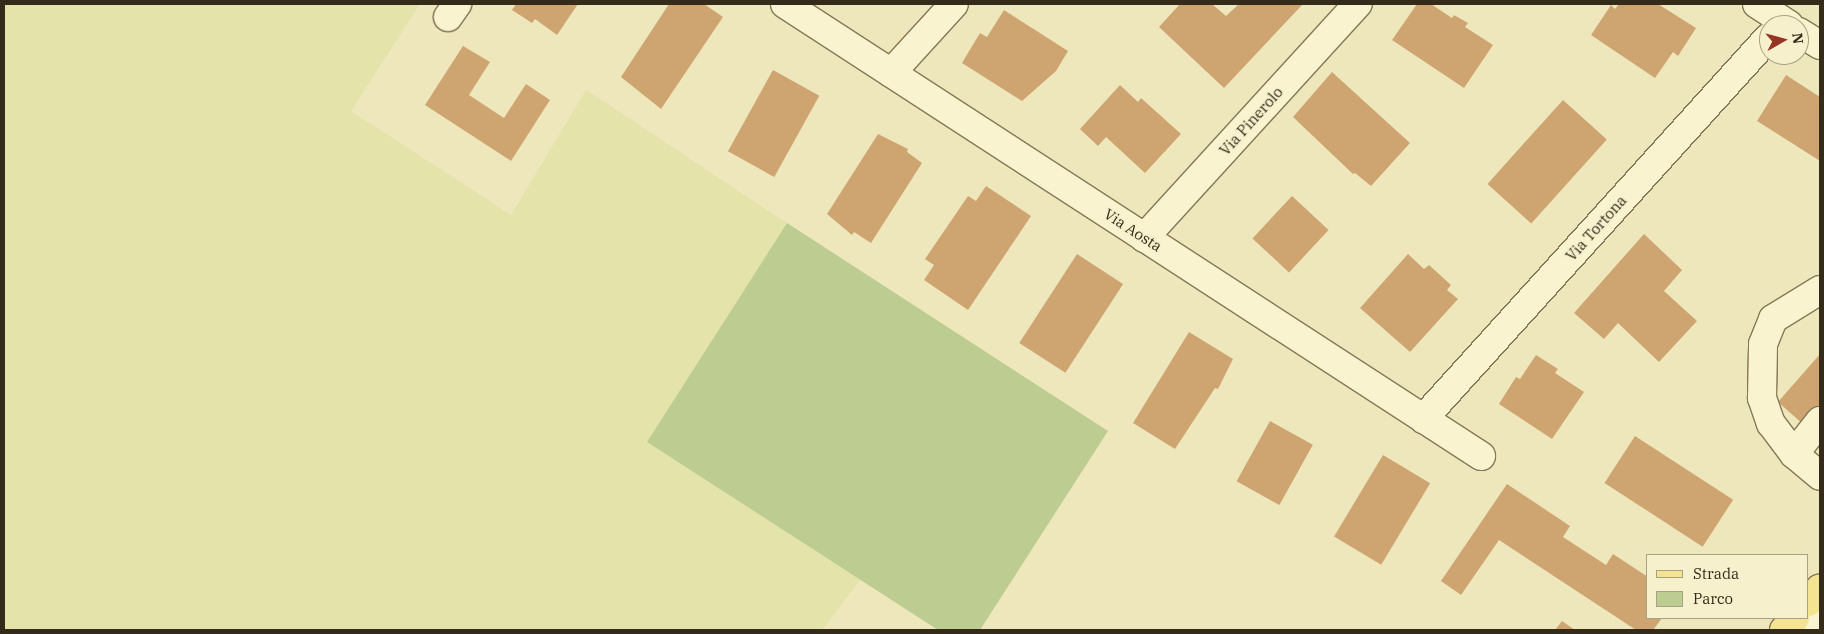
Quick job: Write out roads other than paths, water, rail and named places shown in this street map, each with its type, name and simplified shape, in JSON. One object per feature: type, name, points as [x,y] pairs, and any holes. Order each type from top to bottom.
[{"type":"main road","points":[[1809,601],[1820,588]]},
{"type":"main road","points":[[1784,630],[1794,619]]},
{"type":"street","name":"Via Aosta","points":[[785,4],[1480,456]]},
{"type":"street","points":[[891,74],[954,4]]},
{"type":"street","name":"Via Pinerolo","points":[[1144,238],[1358,4]]},
{"type":"street","points":[[1757,4],[1773,15]]},
{"type":"street","points":[[1809,38],[1820,45]]},
{"type":"street","name":"Via Tortona","points":[[1423,419],[1759,53]]},
{"type":"street","points":[[1812,466],[1771,424],[1762,398],[1763,344],[1772,320],[1792,288],[1820,271]]},
{"type":"street","points":[[1772,320],[1820,290]]},
{"type":"street","points":[[1812,466],[1820,421]]},
{"type":"street","points":[[1791,630],[1820,619]]}]
